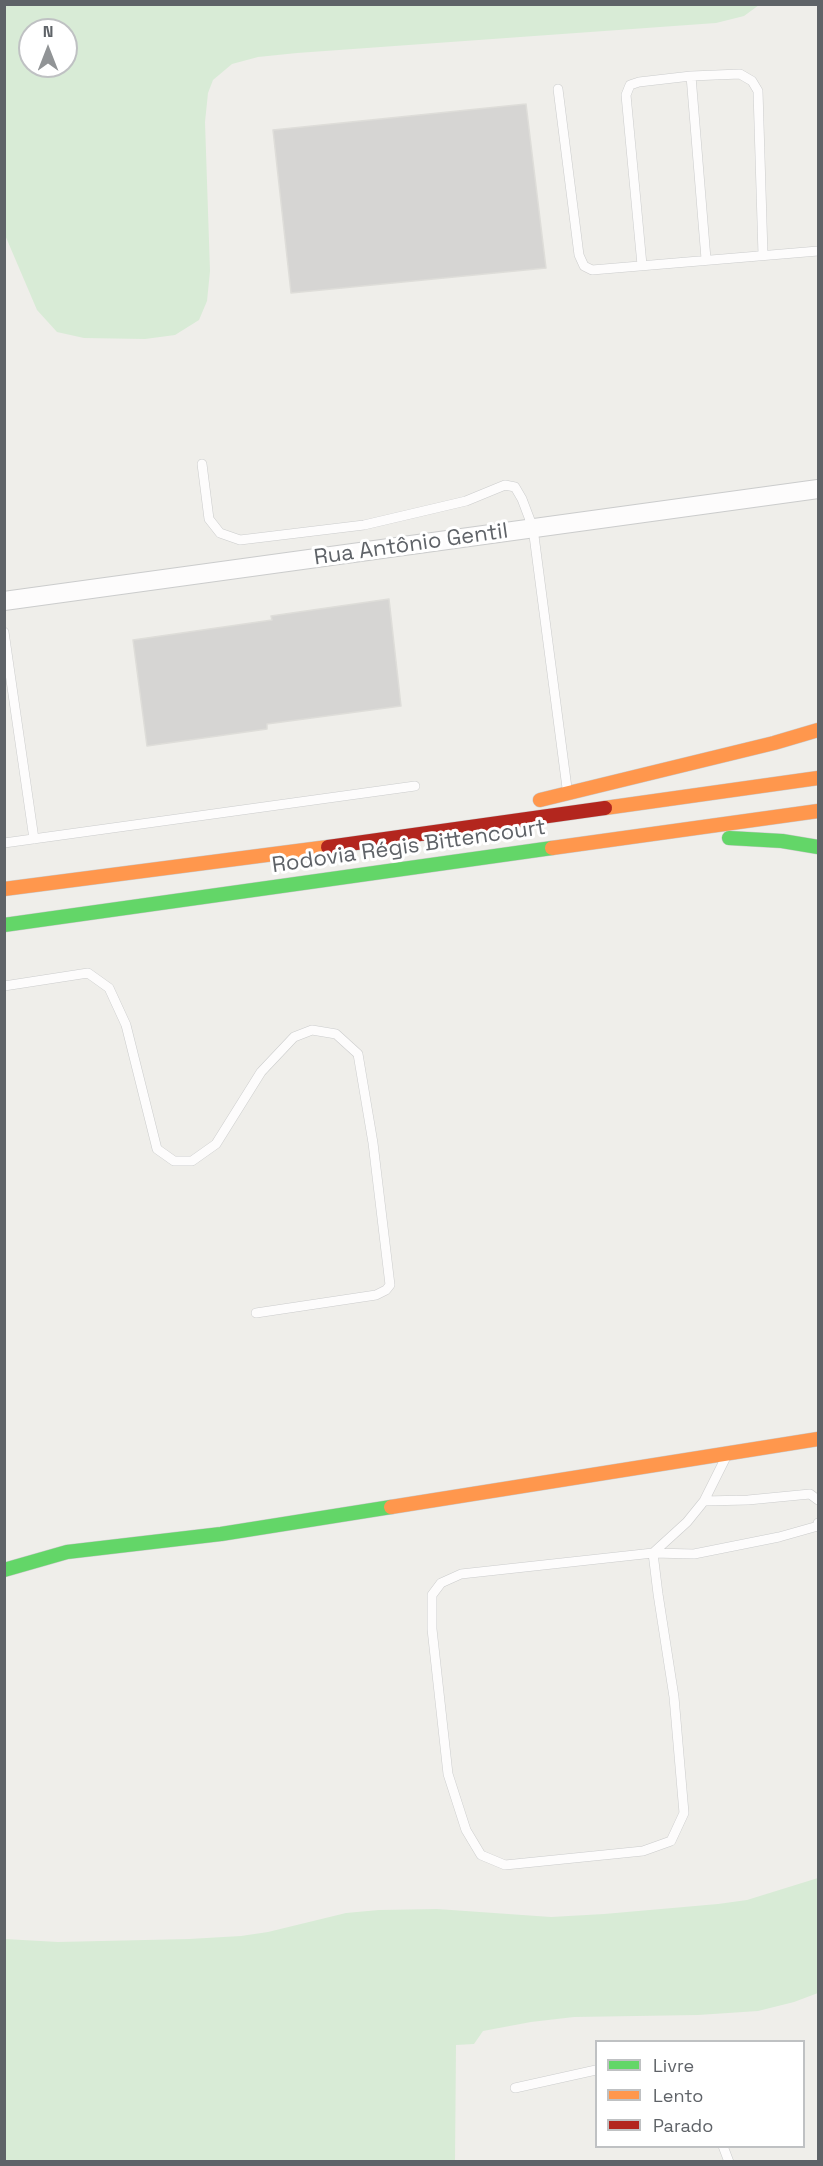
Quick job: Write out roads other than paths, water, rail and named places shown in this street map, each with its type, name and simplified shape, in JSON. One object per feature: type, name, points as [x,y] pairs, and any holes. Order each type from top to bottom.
[{"type":"main road","points":[[364,842],[774,743],[819,730]]},
{"type":"main road","name":"Rodovia Régis Bittencourt","points":[[4,889],[364,842],[819,778]]},
{"type":"main road","name":"Rodovia Régis Bittencourt","points":[[4,925],[819,811]]},
{"type":"main road","points":[[525,852],[738,838],[782,841],[819,847]]},
{"type":"main road","points":[[4,1570],[67,1552],[221,1534],[819,1439]]},
{"type":"street","name":"Rua Antônio Gentil","points":[[4,601],[819,489]]},
{"type":"lane","points":[[642,265],[626,95],[630,85],[639,82],[691,76],[740,74],[752,81],[758,91],[763,255]]},
{"type":"lane","points":[[691,76],[706,259]]},
{"type":"lane","points":[[558,88],[579,255],[584,266],[592,270],[819,251]]},
{"type":"lane","points":[[202,465],[209,519],[220,533],[240,540],[364,525],[466,501],[505,485],[515,487],[533,528],[567,793]]},
{"type":"lane","points":[[4,632],[34,839]]},
{"type":"lane","points":[[4,843],[415,786]]},
{"type":"lane","points":[[4,986],[88,973],[109,988],[126,1025],[157,1149],[174,1161],[192,1161],[216,1144],[261,1072],[294,1037],[312,1030],[336,1034],[358,1053],[374,1143],[390,1285],[376,1295],[256,1313]]},
{"type":"lane","points":[[653,1553],[687,1522],[704,1501],[728,1454]]},
{"type":"lane","points":[[704,1501],[748,1500],[810,1494],[819,1500]]},
{"type":"lane","points":[[653,1553],[674,1697],[684,1814],[671,1841],[643,1851],[506,1865],[481,1855],[466,1830],[448,1774],[432,1629],[432,1595],[441,1583],[461,1574],[653,1553],[694,1554],[779,1538],[818,1526],[819,1523]]},
{"type":"lane","points":[[515,2088],[595,2070]]}]
